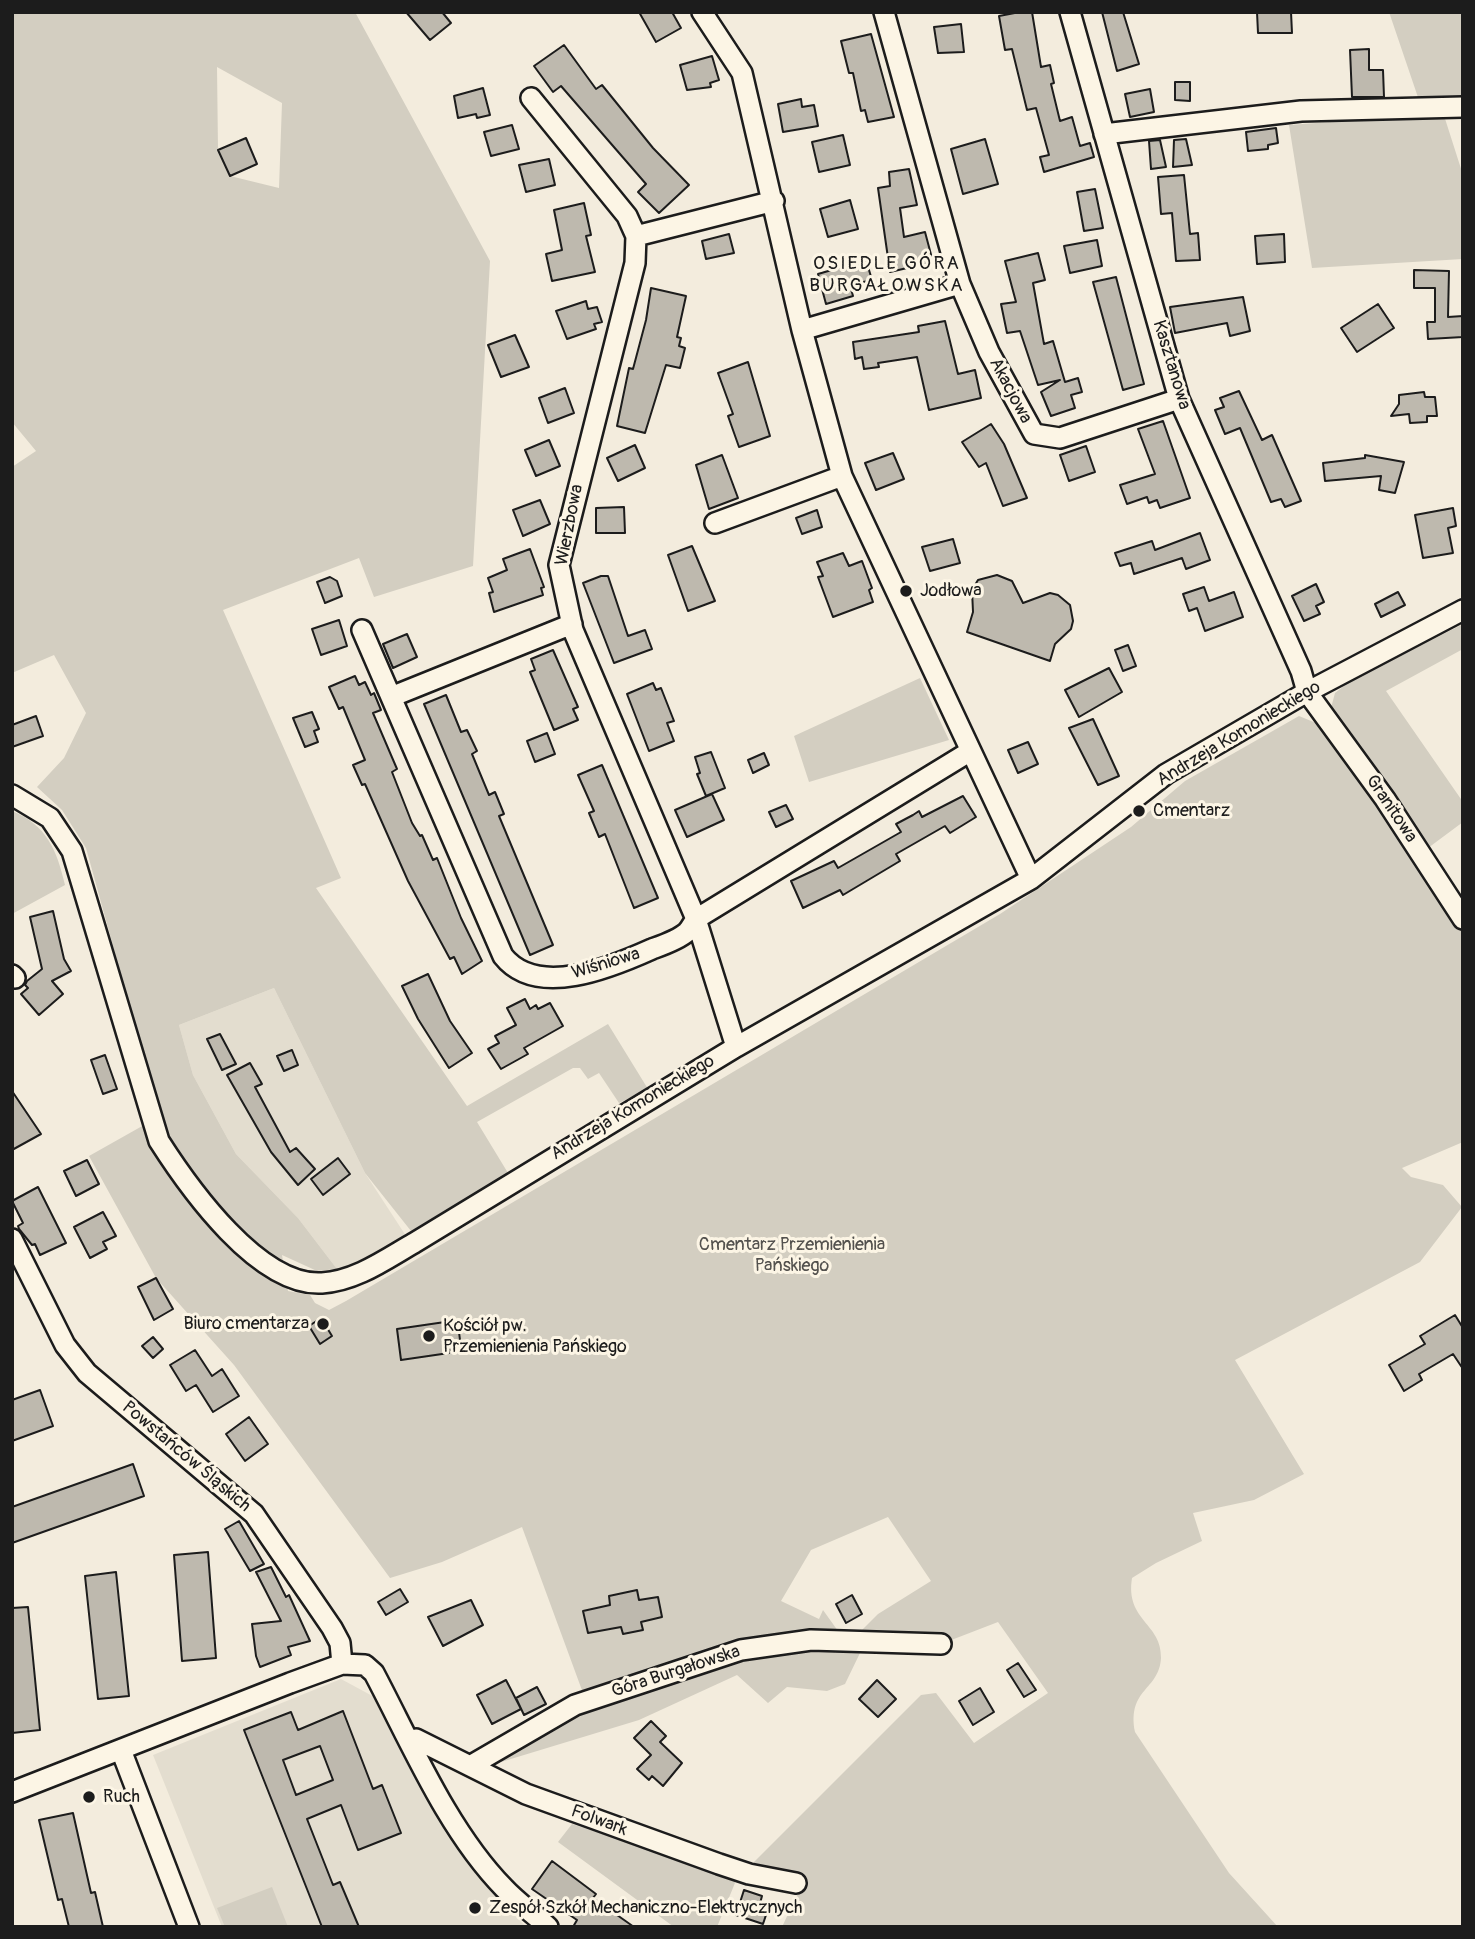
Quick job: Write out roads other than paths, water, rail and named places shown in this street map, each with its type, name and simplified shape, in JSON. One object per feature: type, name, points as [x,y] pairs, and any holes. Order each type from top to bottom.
[{"type":"street","points":[[702,12],[742,73],[802,330],[842,476],[969,752],[1031,879]]},
{"type":"street","name":"Akacjowa","points":[[884,12],[960,284],[989,352],[1034,434],[1059,438],[1179,399]]},
{"type":"street","name":"Kasztanowa","points":[[1070,12],[1179,399],[1311,697]]},
{"type":"street","points":[[531,98],[625,214],[636,236],[774,201]]},
{"type":"street","points":[[1104,134],[1301,111],[1463,107]]},
{"type":"street","name":"Wierzbowa","points":[[636,236],[635,263],[559,565],[572,624],[696,919],[736,1047]]},
{"type":"street","points":[[802,330],[960,284]]},
{"type":"street","points":[[715,523],[842,476]]},
{"type":"street","name":"Andrzeja Komonieckiego","points":[[12,795],[50,818],[72,851],[159,1140],[179,1172],[223,1225],[254,1254],[277,1271],[319,1284],[340,1281],[364,1272],[736,1047],[1031,879],[1166,774],[1311,697],[1463,610]]},
{"type":"street","points":[[391,697],[572,624]]},
{"type":"street","name":"Wiśniowa","points":[[362,630],[503,956],[518,970],[542,976],[574,976],[604,968],[687,933],[696,919],[969,752]]},
{"type":"street","name":"Granitowa","points":[[1311,697],[1385,799],[1463,919]]},
{"type":"street","name":"Powstańców Śląskich","points":[[12,1239],[65,1345],[87,1373],[254,1514],[332,1628],[340,1643],[342,1664]]},
{"type":"street","name":"Góra Burgałowska","points":[[470,1766],[575,1705],[741,1650],[811,1640],[941,1644]]},
{"type":"street","points":[[12,1792],[342,1664],[365,1665],[373,1673],[478,1857],[504,1888],[548,1927]]},
{"type":"street","name":"Folwark","points":[[410,1740],[416,1739],[526,1794],[749,1874],[796,1883]]},
{"type":"street","points":[[121,1750],[189,1927]]},
{"type":"place","name":"Jodłowa","points":[[906,591]]},
{"type":"place","name":"Cmentarz","points":[[1139,811]]},
{"type":"place","name":"Biuro cmentarza","points":[[323,1324]]},
{"type":"place","name":"Kościół pw. Przemienienia Pańskiego","points":[[429,1336]]},
{"type":"place","name":"Ruch","points":[[89,1797]]},
{"type":"place","name":"Zespół Szkół Mechaniczno-Elektrycznych","points":[[475,1908]]},
{"type":"district","name":"OSIEDLE GÓRA BURGAŁOWSKA","points":[[887,275]]},
{"type":"park label","name":"Cmentarz Przemienienia Pańskiego","points":[[792,1255]]}]
